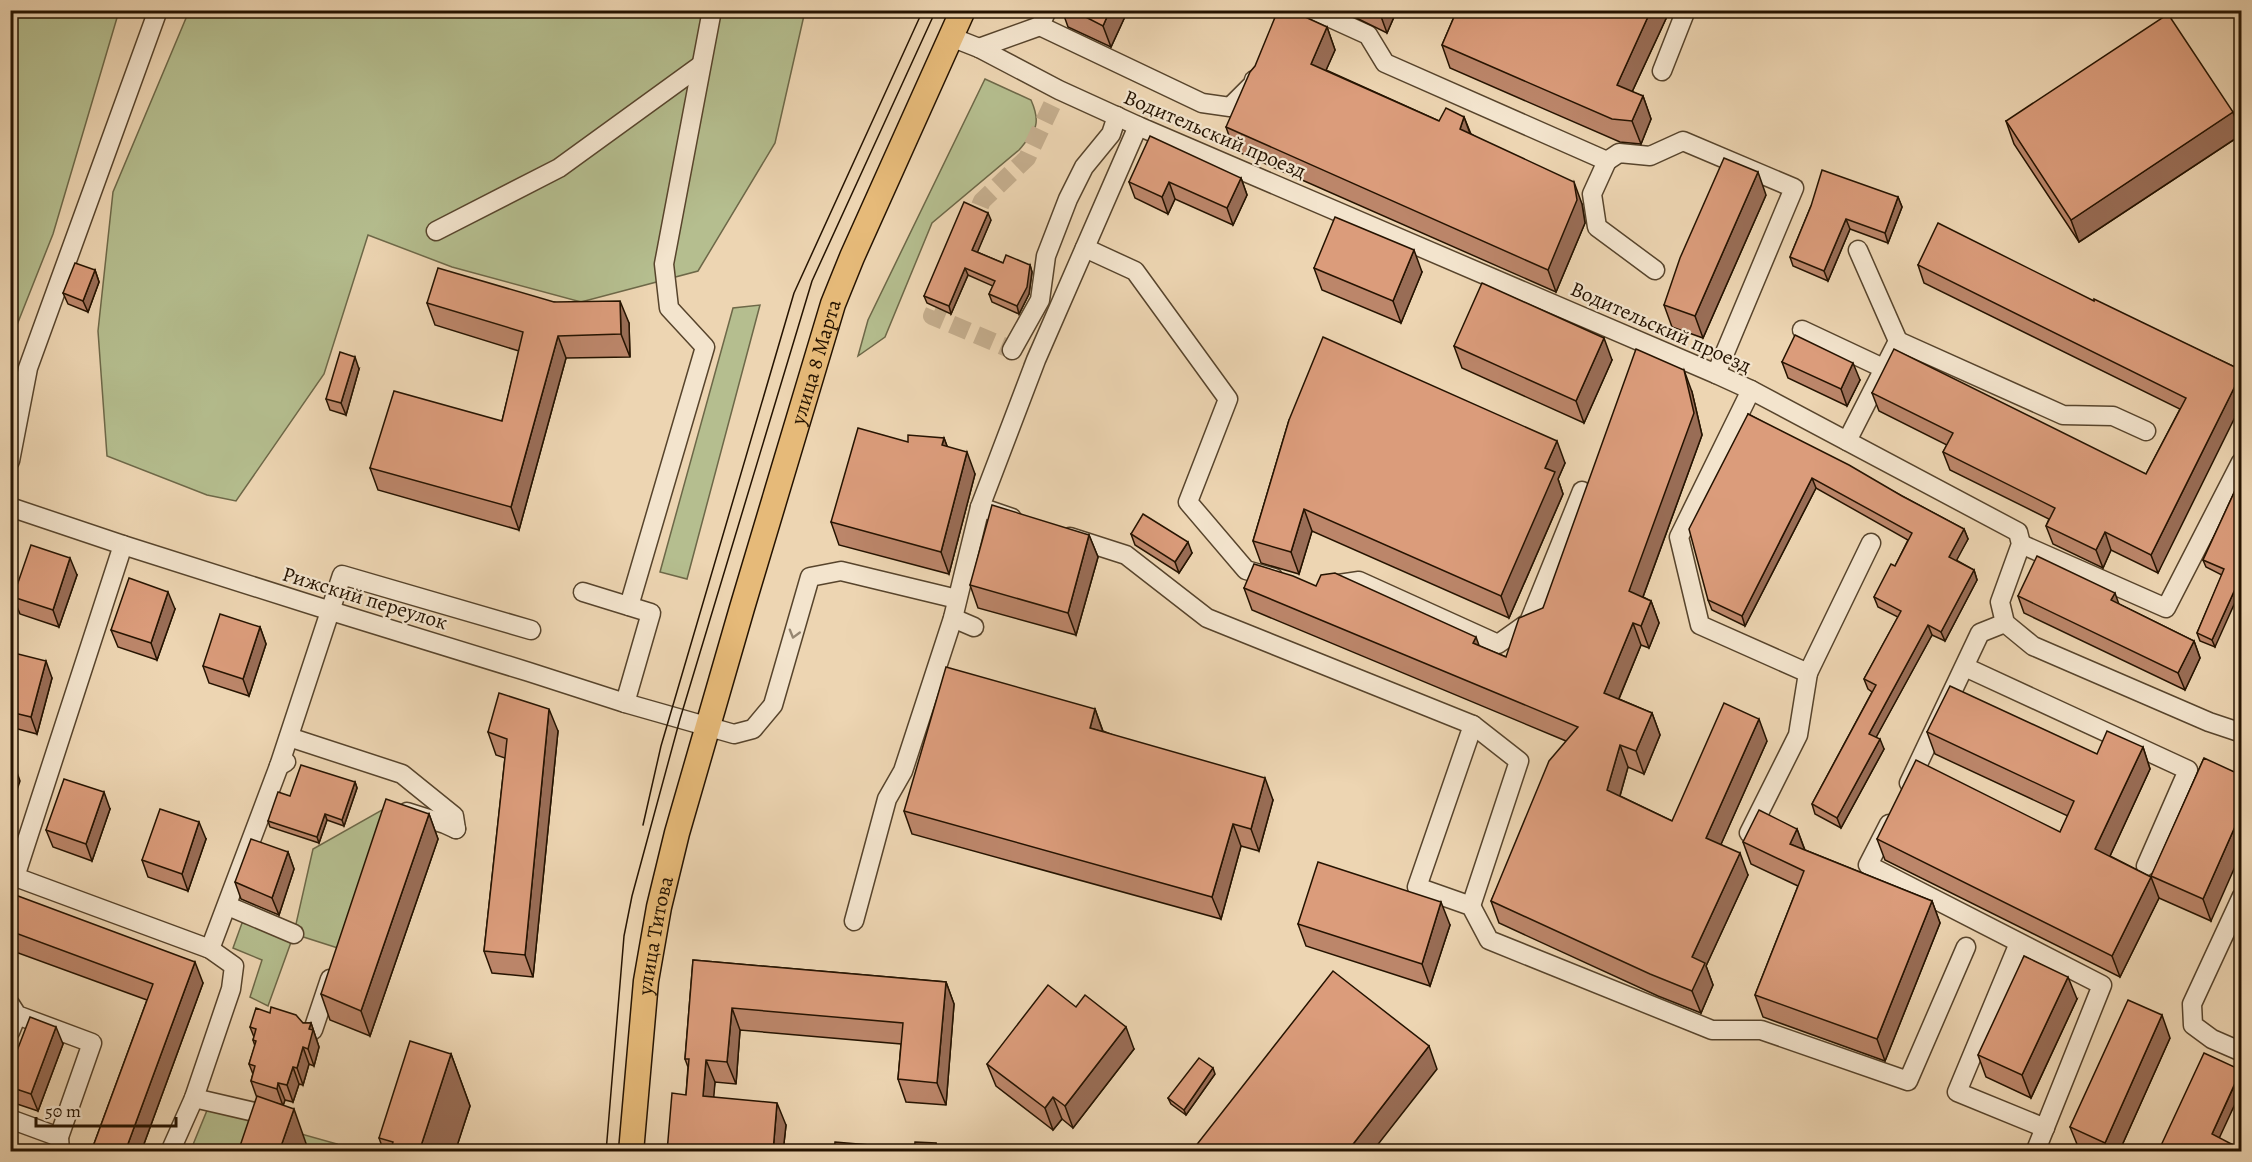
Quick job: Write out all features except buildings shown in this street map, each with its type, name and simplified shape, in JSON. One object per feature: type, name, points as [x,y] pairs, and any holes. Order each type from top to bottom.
[{"type":"main road","name":"улица 8 Марта","points":[[708,726],[833,304],[963,10]]},
{"type":"main road","name":"улица Титова","points":[[631,1152],[646,981],[659,907],[677,833],[708,726]]},
{"type":"street","points":[[10,461],[28,368],[158,10]]},
{"type":"street","points":[[629,606],[705,347],[669,308],[664,264],[712,10]]},
{"type":"street","points":[[1313,10],[1368,35],[1385,63],[1606,161]]},
{"type":"street","points":[[1662,71],[1686,10]]},
{"type":"street","points":[[979,48],[1043,18],[1202,103],[1230,107],[1252,84],[1260,63]]},
{"type":"street","name":"Водительский проезд","points":[[951,37],[979,48],[1059,90],[1138,126],[1751,390],[2018,532],[2021,544]]},
{"type":"street","points":[[436,231],[559,168],[701,65]]},
{"type":"street","points":[[1012,350],[1040,300],[1046,256],[1068,199],[1084,166],[1111,134],[1117,116]]},
{"type":"street","points":[[854,921],[887,799],[903,771],[953,618],[980,507],[1036,360],[1138,126]]},
{"type":"street","points":[[1655,270],[1598,227],[1592,194],[1606,161],[1619,153],[1650,156],[1683,141],[1794,188],[1716,374]]},
{"type":"street","points":[[1085,248],[1135,271],[1228,399],[1188,501],[1245,570],[1288,583]]},
{"type":"street","points":[[1858,250],[1898,340],[2063,415],[2113,416],[2146,431]]},
{"type":"street","points":[[1802,330],[1883,368]]},
{"type":"street","points":[[1847,441],[1898,340]]},
{"type":"street","points":[[1751,390],[1678,537],[1700,625],[1808,673]]},
{"type":"street","points":[[2241,462],[2166,608],[2021,544],[2000,602],[2005,623],[2033,646],[2209,722],[2241,733]]},
{"type":"street","points":[[1320,587],[1359,581],[1498,644],[1529,622],[1582,492]]},
{"type":"street","name":"Рижский переулок","points":[[10,507],[331,611],[625,703],[734,734],[753,729],[773,705],[810,577],[841,571],[957,599]]},
{"type":"street","points":[[980,507],[1026,523]]},
{"type":"street","points":[[1048,530],[1126,555],[1207,618],[1473,725],[1519,761],[1471,906]]},
{"type":"street","points":[[1746,839],[1798,735],[1808,673],[1871,543]]},
{"type":"street","points":[[123,545],[13,876],[210,949],[234,966],[231,989],[194,1098],[170,1152]]},
{"type":"street","points":[[210,949],[282,764],[342,575],[531,630]]},
{"type":"street","points":[[583,592],[651,613],[625,703]]},
{"type":"street","points":[[953,618],[974,627]]},
{"type":"street","points":[[2005,623],[1980,633],[1868,866],[2102,985],[2036,1150],[2041,1152]]},
{"type":"street","points":[[1965,667],[2188,770],[2146,866]]},
{"type":"street","points":[[1473,725],[1418,887],[1471,906],[1489,940],[1712,1030],[1761,1030],[1908,1081],[1966,947]]},
{"type":"street","points":[[289,737],[402,774],[454,816],[456,829],[390,806]]},
{"type":"street","points":[[2241,896],[2192,1004],[2193,1025],[2212,1039],[2241,1052]]},
{"type":"street","points":[[228,906],[294,934]]},
{"type":"street","points":[[2019,943],[1957,1092],[2045,1128]]},
{"type":"street","points":[[313,1030],[337,959]]},
{"type":"street","points":[[10,1032],[14,1009],[92,1043],[59,1144],[10,1119]]},
{"type":"street","points":[[194,1098],[298,1123]]},
{"type":"green space","points":[[11,10],[119,11],[53,234],[11,340]]},
{"type":"green space","points":[[189,11],[805,11],[775,143],[698,271],[581,302],[452,267],[368,235],[324,374],[236,501],[207,495],[107,456],[98,331],[113,192]]},
{"type":"green space","points":[[985,79],[1031,100],[1036,116],[1033,132],[1019,150],[932,223],[885,337],[858,356],[868,320]]},
{"type":"green space","points":[[760,305],[687,579],[660,572],[733,308]]},
{"type":"green space","points":[[389,806],[341,949],[294,934],[268,1006],[250,997],[262,960],[233,948],[242,923],[294,933],[313,849]]},
{"type":"green space","points":[[208,1108],[337,1144],[334,1152],[190,1152]]},
{"type":"tunnel","points":[[970,231],[982,201],[1027,158],[1059,90]]},
{"type":"tunnel","points":[[945,286],[932,316],[1036,360]]},
{"type":"tram line","points":[[643,825],[661,746],[794,293],[923,10]]},
{"type":"tram line","points":[[606,1152],[624,936],[632,896],[680,719],[812,281],[936,10]]}]
